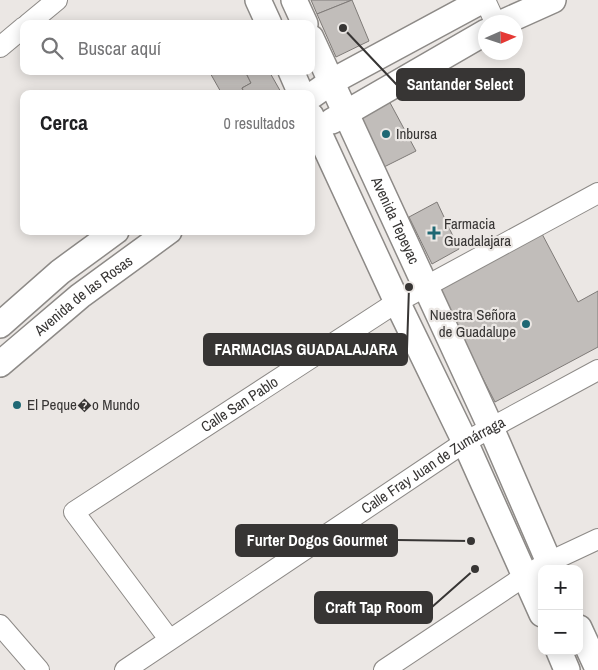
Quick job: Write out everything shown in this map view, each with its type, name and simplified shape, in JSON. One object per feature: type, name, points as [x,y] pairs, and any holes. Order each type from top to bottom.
[{"type":"street","points":[[33,20],[56,0]]},
{"type":"street","points":[[258,0],[267,20]]},
{"type":"street","points":[[294,0],[302,20]]},
{"type":"street","points":[[321,89],[484,0],[492,15]]},
{"type":"street","points":[[520,15],[553,0]]},
{"type":"street","points":[[0,47],[20,31]]},
{"type":"street","points":[[315,126],[345,112],[478,37]]},
{"type":"street","name":"Avenida Tepeyac","points":[[315,58],[321,89],[345,112],[491,428],[551,565]]},
{"type":"street","points":[[293,75],[299,90]]},
{"type":"street","points":[[315,131],[465,442],[540,610]]},
{"type":"street","name":"Calle San Pablo","points":[[169,639],[74,512],[397,302],[598,193]]},
{"type":"street","name":"Avenida de las Rosas","points":[[0,325],[60,272],[111,235]]},
{"type":"street","name":"Avenida de las Rosas","points":[[3,356],[80,296],[164,235]]},
{"type":"street","name":"Calle Fray Juan de Zumárraga","points":[[124,670],[465,442],[598,370]]},
{"type":"street","points":[[551,565],[598,539]]},
{"type":"street","points":[[384,670],[525,576],[538,570]]},
{"type":"street","points":[[0,625],[39,670]]},
{"type":"street","points":[[583,637],[598,669]]},
{"type":"street","points":[[561,655],[567,670]]},
{"type":"building","points":[[311,0],[352,0],[317,14]]},
{"type":"building","points":[[352,0],[369,41],[336,57],[317,14]]},
{"type":"building","points":[[211,75],[247,75],[251,83],[242,88],[243,90],[220,90]]},
{"type":"building","points":[[247,75],[271,75],[280,90],[243,90],[242,88],[251,83]]},
{"type":"building","name":"Inbursa","points":[[388,99],[416,151],[380,169],[357,118]]},
{"type":"building","name":"Farmacia Guadalajara","points":[[437,202],[459,249],[432,264],[409,217]]},
{"type":"building","name":"Nuestra Señora de Guadalupe","points":[[541,232],[578,302],[598,291],[598,347],[495,402],[436,288]]},
{"type":"place","name":"Santander Select","points":[[343,28]]},
{"type":"place","name":"Inbursa","points":[[386,134]]},
{"type":"place","name":"Farmacia Guadalajara","points":[[434,233]]},
{"type":"place","name":"FARMACIAS GUADALAJARA","points":[[409,287]]},
{"type":"place","name":"Nuestra Señora de Guadalupe","points":[[526,324]]},
{"type":"place","name":"El Peque�o Mundo","points":[[17,405]]},
{"type":"place","name":"Furter Dogos Gourmet","points":[[471,541]]},
{"type":"place","name":"Craft Tap Room","points":[[475,569]]}]
